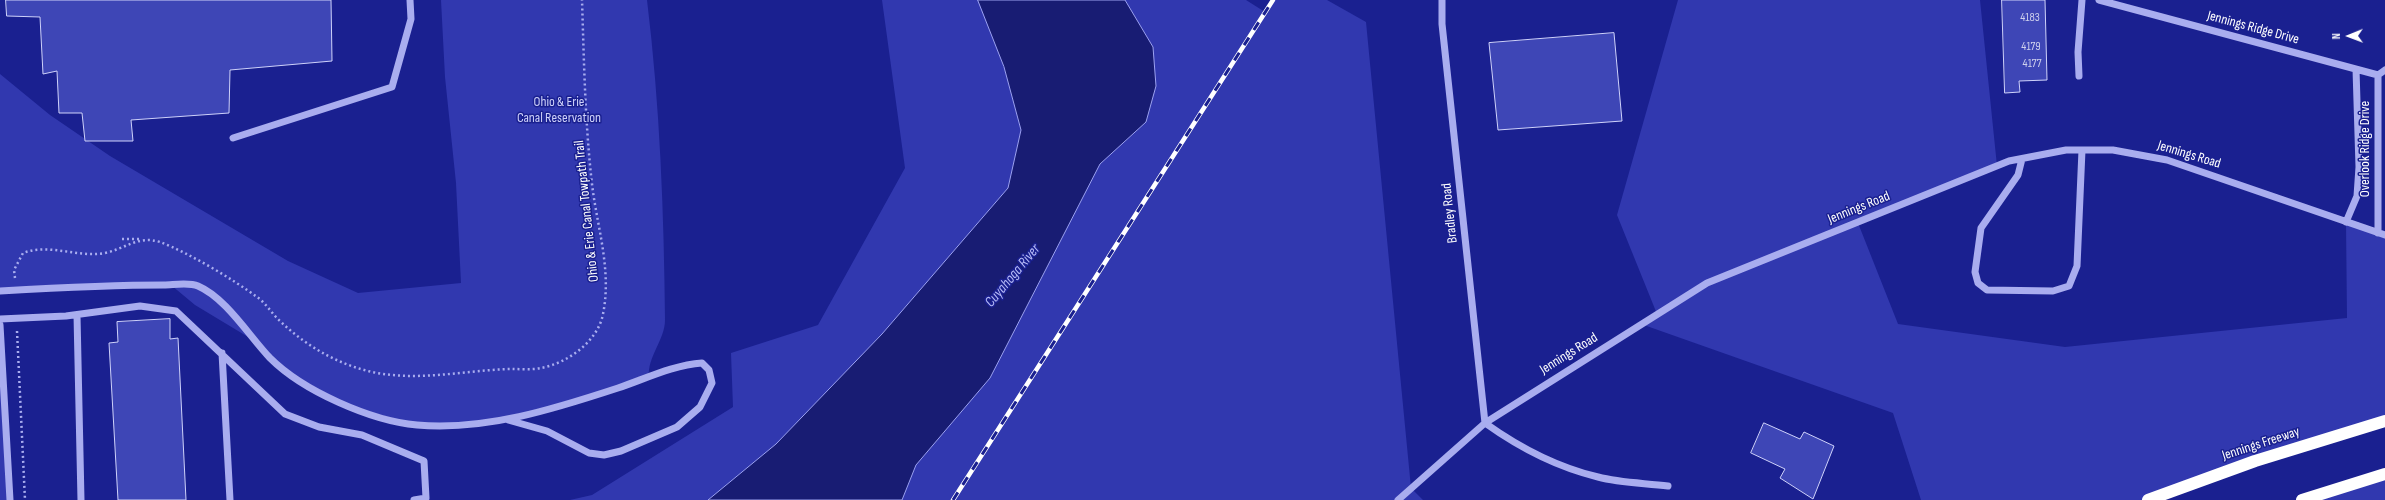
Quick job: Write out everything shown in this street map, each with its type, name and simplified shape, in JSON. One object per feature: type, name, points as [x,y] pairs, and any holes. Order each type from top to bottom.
[{"type":"highway","name":"Jennings Freeway","points":[[2148,500],[2255,461],[2385,421]]},
{"type":"highway","points":[[2302,500],[2385,474]]},
{"type":"street","points":[[233,138],[392,87],[411,19],[410,0]]},
{"type":"street","name":"Bradley Road","points":[[1442,0],[1443,31],[1485,423]]},
{"type":"street","points":[[2080,76],[2078,52],[2082,0]]},
{"type":"street","name":"Jennings Ridge Drive","points":[[2099,0],[2378,75]]},
{"type":"street","name":"Overlook Ridge Drive","points":[[2346,222],[2357,196],[2359,167],[2356,69]]},
{"type":"street","points":[[2378,75],[2385,70]]},
{"type":"street","name":"Overlook Ridge Drive","points":[[2378,75],[2378,233]]},
{"type":"street","name":"Jennings Road","points":[[1398,500],[1485,423],[1707,284],[2009,161],[2066,150],[2113,150],[2167,160],[2385,235]]},
{"type":"street","points":[[2022,159],[2018,176],[1981,228],[1975,272],[1978,283],[1987,290],[2053,291],[2069,286],[2077,266],[2082,150]]},
{"type":"street","points":[[0,291],[124,285],[197,285],[226,306],[272,359],[286,371],[346,405],[382,418],[416,425],[461,426],[508,420],[616,388],[688,364],[702,363],[709,370],[712,383],[700,407],[677,427],[621,452],[604,455],[589,453],[547,431],[508,420]]},
{"type":"street","points":[[0,319],[77,315],[140,306],[176,311],[285,414],[319,427],[362,435],[424,461],[426,498],[414,500]]},
{"type":"street","points":[[77,315],[81,500]]},
{"type":"street","points":[[0,325],[10,500]]},
{"type":"street","points":[[222,353],[230,500]]},
{"type":"street","points":[[1485,423],[1518,446],[1560,466],[1599,478],[1668,486]]},
{"type":"path","name":"Ohio & Erie Canal Towpath Trail","points":[[122,239],[158,241],[197,260],[259,298],[280,321],[320,353],[370,371],[403,377],[450,375],[503,369],[541,368],[566,358],[584,346],[599,328],[604,312],[607,277],[592,184],[582,0]]},
{"type":"path","points":[[15,290],[14,270],[23,253],[35,249],[88,254],[104,253],[143,239]]},
{"type":"path","points":[[16,319],[25,500]]},
{"type":"green space","name":"Ohio & Erie Canal Reservation","points":[[441,0],[647,0],[658,120],[664,240],[665,320],[662,335],[651,362],[649,377],[508,420],[416,425],[346,405],[287,371],[258,343],[195,305],[171,285],[0,291],[0,74],[50,115],[110,156],[288,261],[358,293],[461,283],[456,183],[445,77]]},
{"type":"green space","points":[[882,0],[978,0],[1004,67],[1021,130],[1008,188],[882,334],[776,444],[708,500],[570,500],[592,495],[733,407],[731,353],[818,325],[905,168]]},
{"type":"green space","points":[[1125,0],[1246,0],[1265,12],[1273,0],[1327,0],[1366,22],[1411,488],[1423,500],[902,500],[916,465],[990,378],[1100,164],[1146,122],[1153,47]]},
{"type":"green space","points":[[1678,0],[1980,0],[1997,166],[1858,223],[1898,324],[2065,347],[2347,318],[2346,222],[2385,235],[2385,421],[2148,500],[1921,500],[1893,413],[1641,324],[1657,314],[1617,215]]},
{"type":"green space","points":[[0,325],[9,500],[0,500]]},
{"type":"green space","points":[[2385,474],[2385,500],[2302,500]]},
{"type":"water","name":"Cuyahoga River","points":[[978,0],[1125,0],[1153,47],[1156,86],[1146,122],[1100,164],[990,378],[916,465],[902,500],[708,500],[776,444],[882,334],[1008,188],[1021,130],[1004,67]]},
{"type":"building","points":[[6,0],[331,0],[332,61],[230,70],[229,113],[131,120],[133,141],[85,141],[82,113],[59,113],[57,71],[43,74],[40,17],[7,16]]},
{"type":"building","points":[[2002,0],[2045,0],[2047,80],[2019,81],[2020,92],[2005,93]]},
{"type":"building","points":[[1614,33],[1622,121],[1498,130],[1489,43]]},
{"type":"building","points":[[170,319],[170,339],[178,338],[186,500],[118,500],[109,343],[118,342],[117,322]]},
{"type":"building","points":[[1764,423],[1800,439],[1804,432],[1834,446],[1813,499],[1780,478],[1785,469],[1751,453]]},
{"type":"railway","points":[[953,500],[1273,0]]}]
